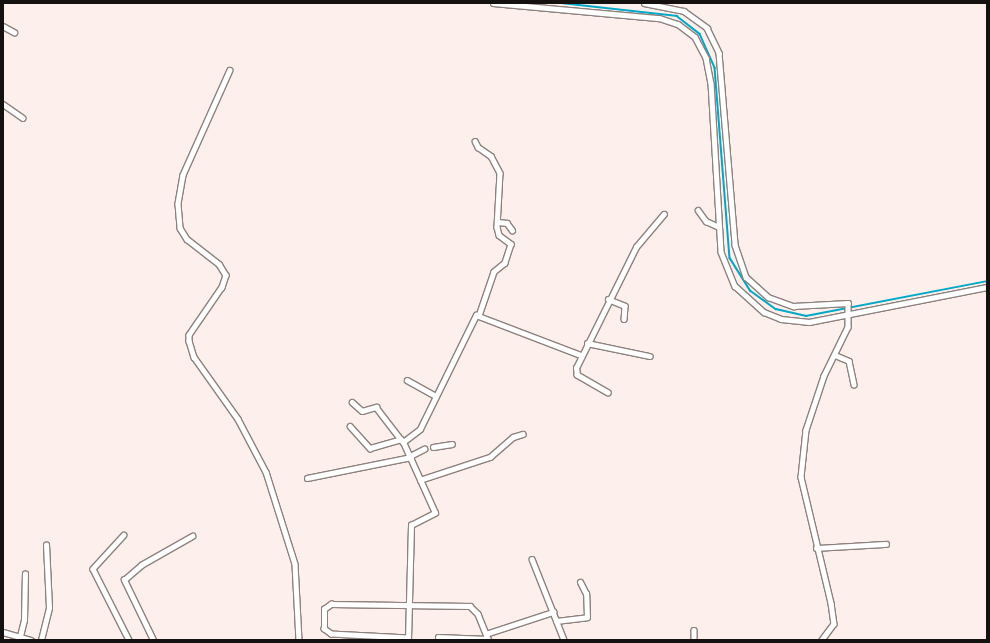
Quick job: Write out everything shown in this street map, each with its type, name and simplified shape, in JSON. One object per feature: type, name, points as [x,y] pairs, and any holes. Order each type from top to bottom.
[{"type":"street","points":[[493,3],[540,5],[664,19],[681,26],[699,42],[711,83],[721,252],[728,274],[743,295],[764,312],[795,322],[987,287]]},
{"type":"street","points":[[644,3],[684,11],[707,28],[719,53],[735,245],[746,277],[768,297],[793,306],[848,303],[850,313],[835,355],[812,409],[804,444],[801,477],[834,624],[822,640]]},
{"type":"street","points":[[3,26],[14,32]]},
{"type":"street","points":[[230,70],[182,176],[178,204],[180,228],[187,239],[219,264],[226,274],[222,287],[189,335],[189,341],[194,357],[238,419],[266,472],[295,564],[299,640]]},
{"type":"street","points":[[3,104],[23,118]]},
{"type":"street","points":[[350,426],[370,448],[402,440],[420,429],[480,313],[494,272],[510,252],[511,244],[499,234],[496,194],[500,173],[491,156],[478,147],[474,141]]},
{"type":"street","points":[[698,210],[706,221],[719,227]]},
{"type":"street","points":[[608,393],[577,375],[581,355],[608,299],[636,247],[664,214]]},
{"type":"street","points":[[498,222],[507,223],[512,230]]},
{"type":"street","points":[[608,299],[625,306],[624,319]]},
{"type":"street","points":[[480,313],[581,355]]},
{"type":"street","points":[[587,343],[650,356]]},
{"type":"street","points":[[835,355],[849,361],[854,384]]},
{"type":"street","points":[[407,380],[436,396]]},
{"type":"street","points":[[352,402],[362,412],[376,407],[402,440],[435,513],[411,525],[408,605],[408,639],[344,638],[325,631],[324,613],[328,605],[408,605],[470,606],[478,614],[487,637]]},
{"type":"street","points":[[420,480],[490,457],[513,437],[522,434]]},
{"type":"street","points":[[432,447],[452,444]]},
{"type":"street","points":[[307,478],[410,457],[424,449]]},
{"type":"street","points":[[124,536],[93,568],[130,640]]},
{"type":"street","points":[[153,640],[124,580],[140,565],[192,536]]},
{"type":"street","points":[[816,548],[886,544]]},
{"type":"street","points":[[41,640],[49,608],[46,545]]},
{"type":"street","points":[[532,559],[564,640]]},
{"type":"street","points":[[20,636],[24,620],[25,574]]},
{"type":"street","points":[[556,621],[588,617],[586,594],[580,582]]},
{"type":"street","points":[[438,637],[487,637],[553,612]]},
{"type":"street","points":[[694,630],[694,640]]},
{"type":"street","points":[[3,632],[31,640]]},
{"type":"waterway","points":[[561,3],[677,16],[700,34],[715,68],[730,258],[751,291],[776,309],[806,316],[987,281]]},
{"type":"tunnel","points":[[424,449],[433,447]]}]
